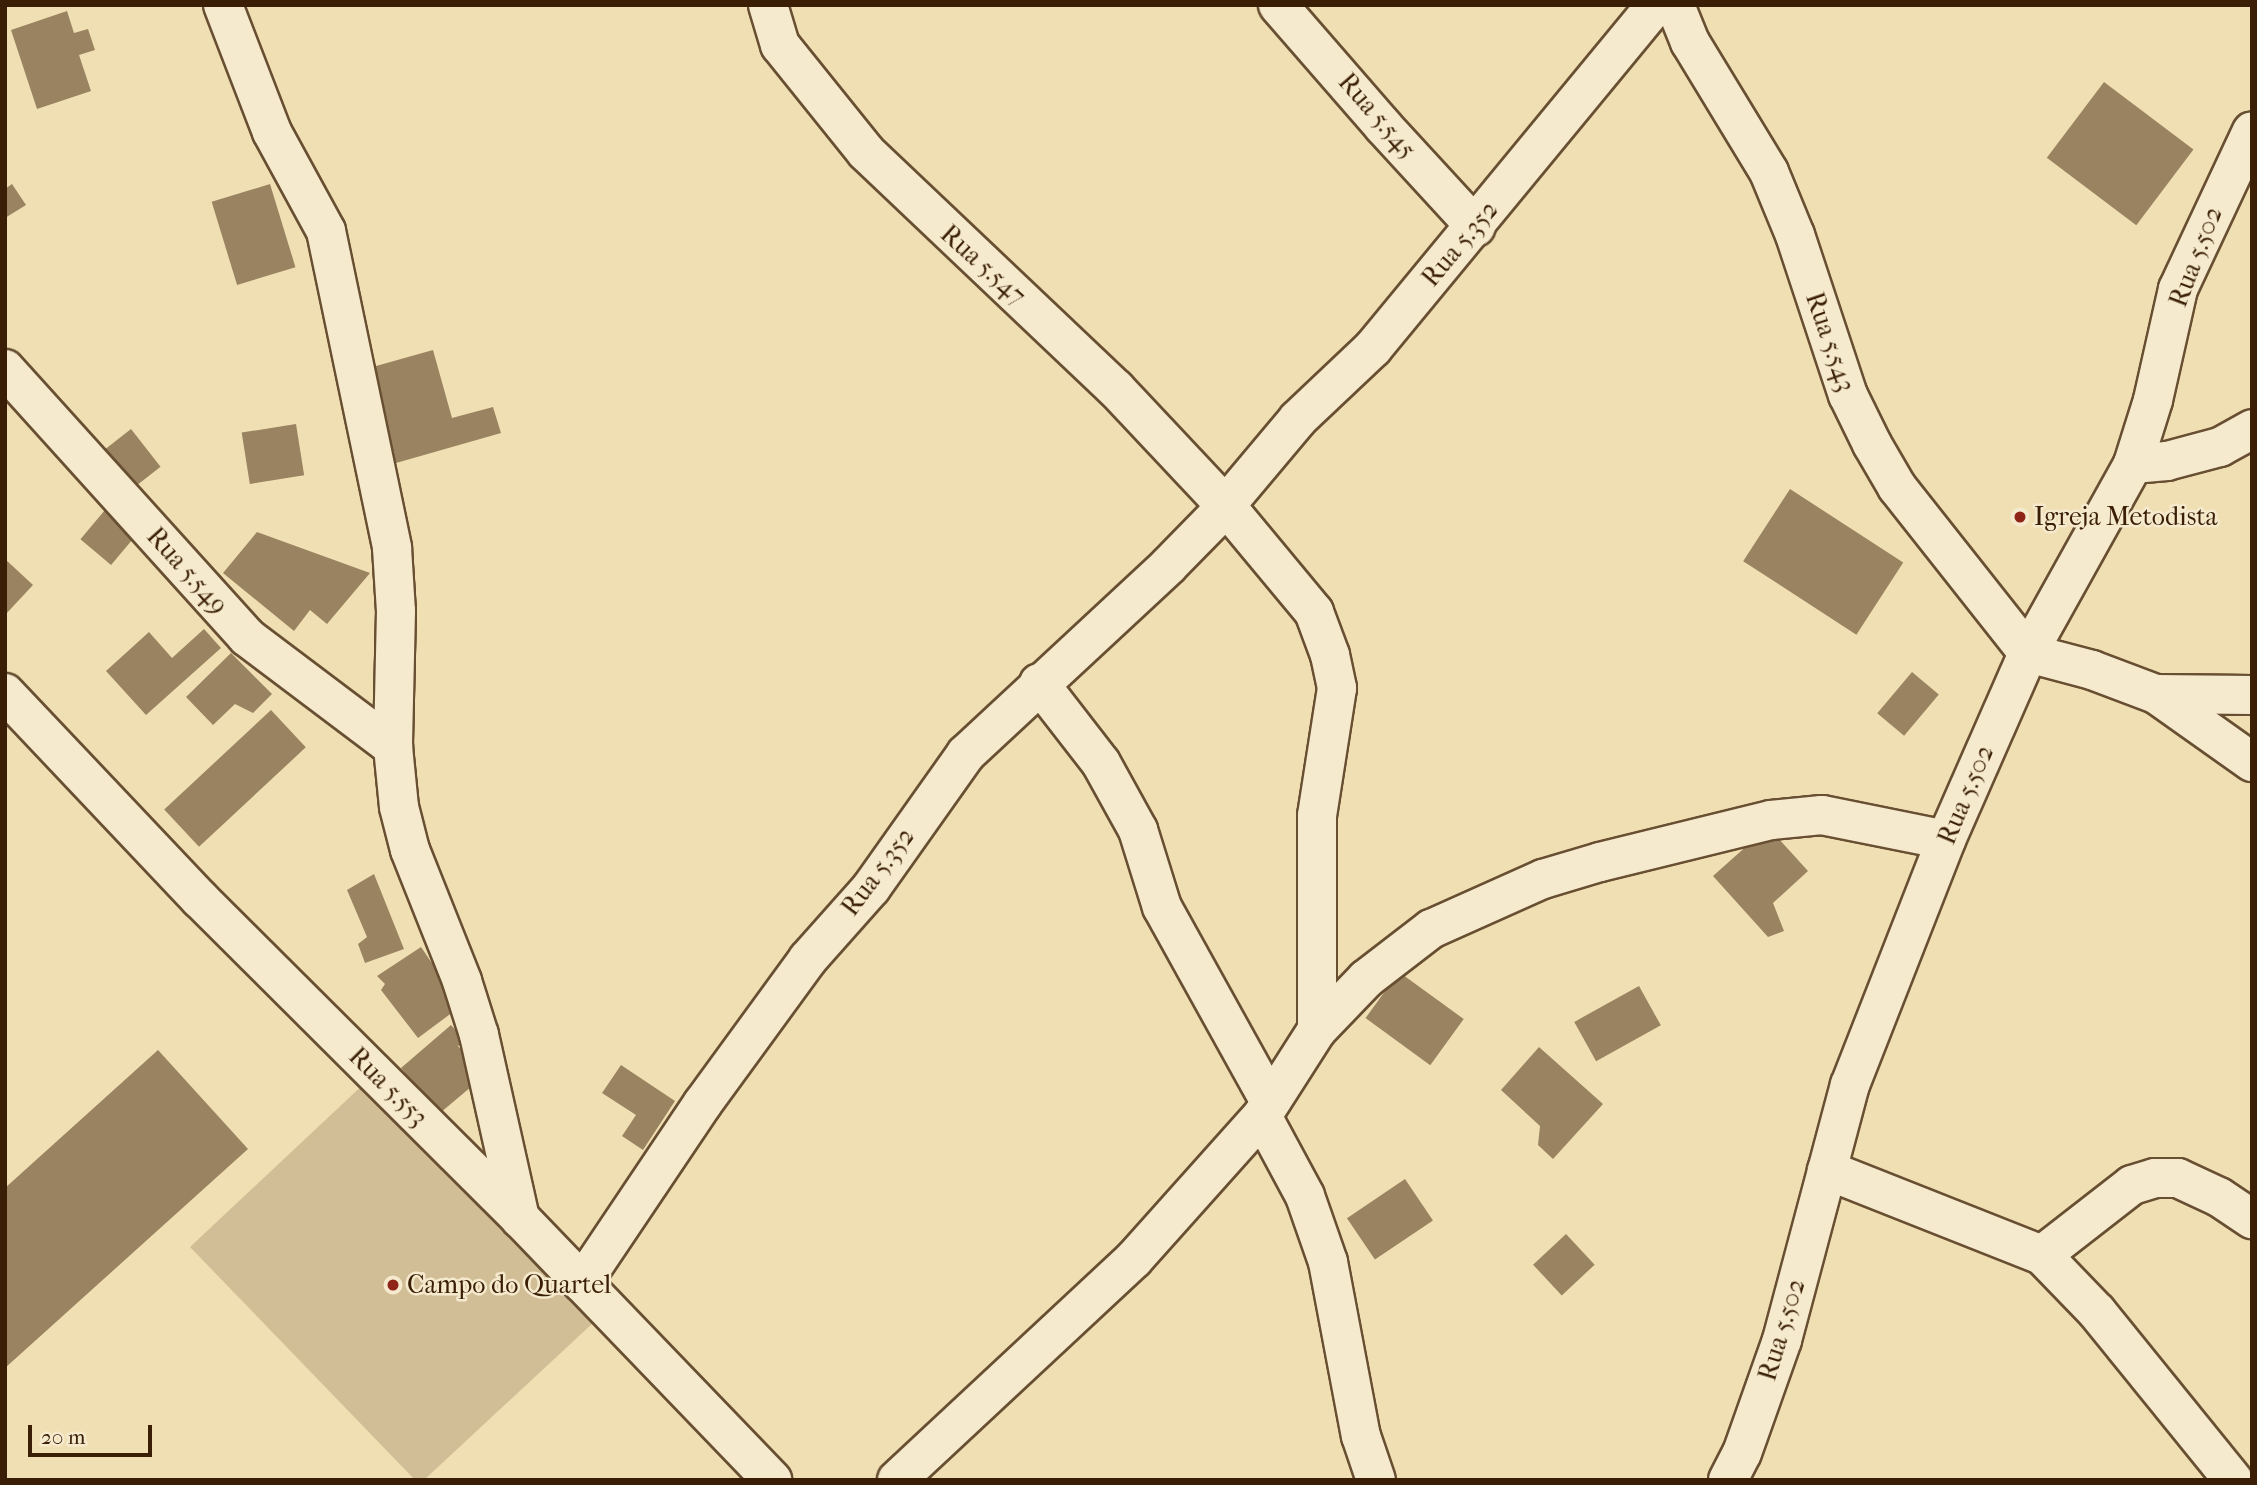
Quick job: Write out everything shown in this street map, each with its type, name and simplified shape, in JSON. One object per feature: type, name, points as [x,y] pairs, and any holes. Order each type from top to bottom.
[{"type":"street","points":[[223,5],[272,132],[326,231],[392,548],[396,611],[393,747],[399,807],[410,850],[462,981],[479,1035],[520,1217]]},
{"type":"street","name":"Rua 5.547","points":[[768,5],[780,45],[866,152],[1116,389],[1226,506],[1314,612],[1331,655],[1337,688],[1317,815],[1317,1030]]},
{"type":"street","name":"Rua 5.545","points":[[1278,5],[1383,126],[1476,226]]},
{"type":"street","name":"Rua 5.352","points":[[582,1283],[703,1103],[808,959],[871,888],[967,754],[1039,683],[1168,566],[1226,506],[1251,472],[1298,419],[1373,348],[1656,5]]},
{"type":"street","name":"Rua 5.543","points":[[1675,5],[1690,42],[1769,172],[1795,235],[1847,395],[1872,444],[1897,487],[2028,653]]},
{"type":"street","name":"Rua 5.502","points":[[1728,1480],[1742,1453],[1783,1340],[1850,1085],[1946,841],[2028,653],[2133,464],[2153,400],[2178,289],[2252,131]]},
{"type":"street","name":"Rua 5.549","points":[[5,369],[247,637],[393,747]]},
{"type":"street","points":[[2133,464],[2167,461],[2220,447],[2252,429]]},
{"type":"street","points":[[2028,653],[2092,670],[2156,694],[2252,762]]},
{"type":"street","points":[[1039,683],[1101,763],[1138,830],[1162,907],[1266,1109],[1304,1196],[1328,1262],[1362,1436],[1376,1480]]},
{"type":"street","name":"Rua 5.553","points":[[5,693],[200,899],[520,1217],[772,1480]]},
{"type":"street","points":[[2156,694],[2252,695]]},
{"type":"street","points":[[897,1480],[1135,1259],[1266,1109],[1317,1030],[1366,979],[1431,929],[1544,879],[1600,862],[1770,820],[1822,815],[1946,841]]},
{"type":"street","points":[[1827,1170],[2042,1255],[2097,1312],[2233,1480]]},
{"type":"street","points":[[2042,1255],[2132,1185],[2155,1178],[2178,1178],[2219,1197],[2252,1219]]},
{"type":"shaded area","name":"Campo do Quartel","points":[[368,1080],[594,1322],[424,1480],[415,1480],[190,1247]]},
{"type":"building","points":[[67,11],[74,33],[88,29],[95,50],[79,55],[91,91],[37,109],[11,30]]},
{"type":"building","points":[[2104,82],[2193,149],[2136,225],[2047,158]]},
{"type":"building","points":[[12,184],[26,205],[5,218],[5,189]]},
{"type":"building","points":[[270,184],[295,267],[237,285],[212,202]]},
{"type":"building","points":[[433,350],[452,418],[493,407],[501,433],[396,463],[369,368]]},
{"type":"building","points":[[296,424],[304,475],[250,484],[242,433]]},
{"type":"building","points":[[131,429],[161,467],[127,493],[97,455]]},
{"type":"building","points":[[1790,489],[1903,563],[1856,635],[1743,561]]},
{"type":"building","points":[[110,504],[141,530],[111,565],[80,539]]},
{"type":"building","points":[[257,532],[370,573],[327,624],[310,610],[294,631],[223,573]]},
{"type":"building","points":[[5,559],[33,585],[5,615]]},
{"type":"building","points":[[204,629],[221,648],[146,715],[106,671],[149,632],[172,658]]},
{"type":"building","points":[[231,653],[272,694],[253,713],[235,704],[213,725],[186,697]]},
{"type":"building","points":[[1912,672],[1939,694],[1904,736],[1877,713]]},
{"type":"building","points":[[271,710],[306,747],[199,847],[164,810]]},
{"type":"building","points":[[1768,827],[1808,871],[1773,903],[1784,931],[1768,937],[1713,876]]},
{"type":"building","points":[[374,874],[404,949],[365,963],[358,944],[367,937],[347,890]]},
{"type":"building","points":[[421,947],[461,1006],[418,1038],[381,990],[385,984],[377,976]]},
{"type":"building","points":[[1399,972],[1464,1019],[1430,1065],[1365,1018]]},
{"type":"building","points":[[1639,986],[1661,1025],[1596,1061],[1574,1022]]},
{"type":"building","points":[[451,1025],[465,1041],[458,1046],[484,1076],[440,1113],[401,1068]]},
{"type":"building","points":[[1539,1047],[1603,1104],[1553,1159],[1538,1145],[1540,1126],[1501,1090]]},
{"type":"building","points":[[158,1050],[248,1149],[5,1368],[5,1188]]},
{"type":"building","points":[[621,1065],[675,1101],[643,1150],[622,1136],[636,1115],[602,1093]]},
{"type":"building","points":[[1405,1179],[1433,1220],[1375,1260],[1347,1218]]},
{"type":"building","points":[[1566,1234],[1595,1265],[1562,1295],[1533,1265]]},
{"type":"place","name":"Igreja Metodista","points":[[2020,517]]},
{"type":"place","name":"Campo do Quartel","points":[[393,1285]]}]
